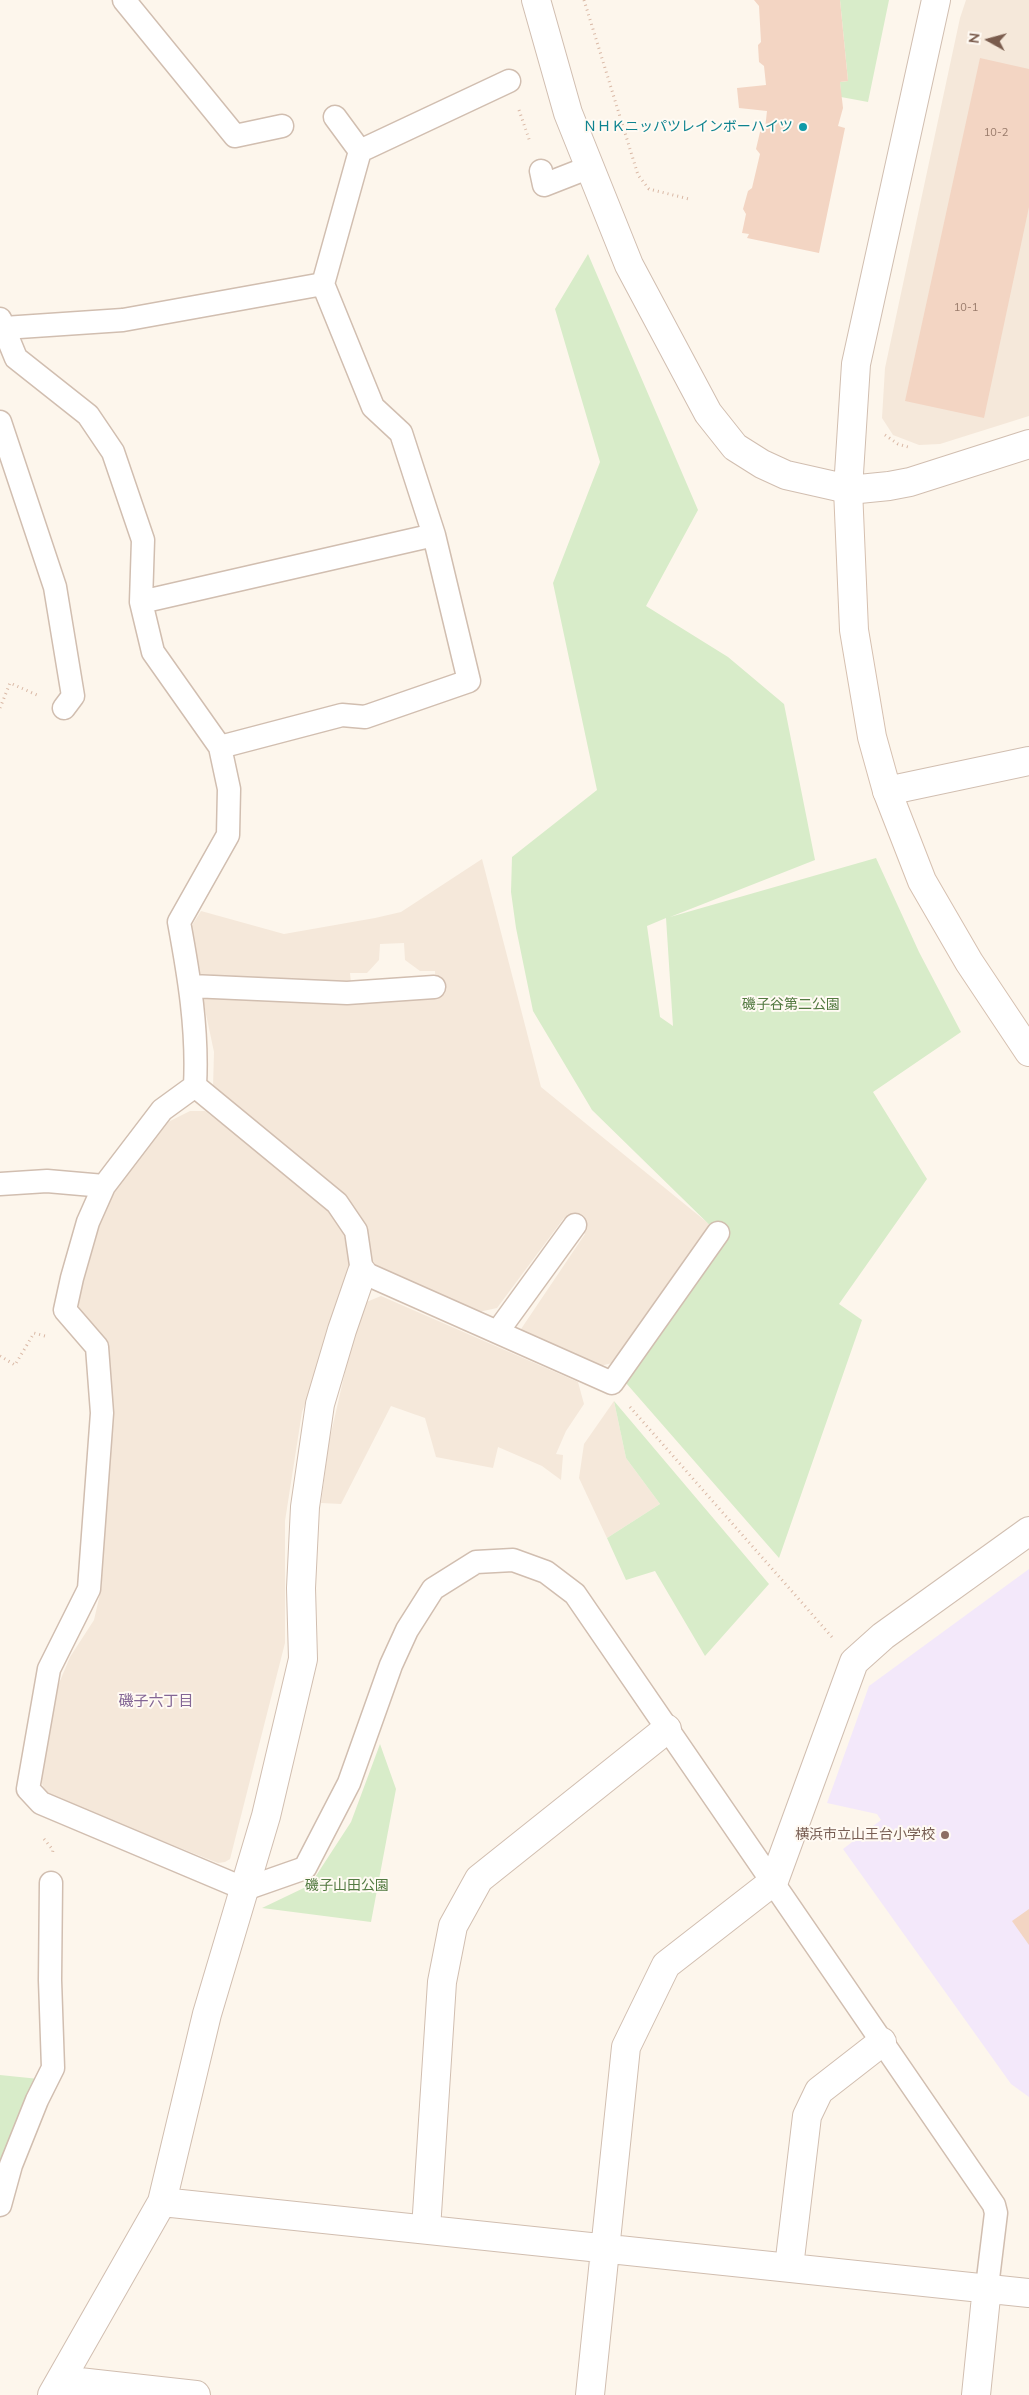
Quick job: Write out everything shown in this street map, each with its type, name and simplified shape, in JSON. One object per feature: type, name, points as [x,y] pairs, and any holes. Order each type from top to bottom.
[{"type":"street","points":[[536,0],[568,112],[629,265],[708,413],[735,447],[762,464],[786,475],[848,489],[889,486],[910,482],[1029,444]]},
{"type":"street","points":[[936,0],[856,364],[848,489],[854,630],[872,737],[886,791],[922,881],[969,962],[1029,1052]]},
{"type":"street","points":[[886,791],[1029,761]]},
{"type":"street","points":[[196,2395],[56,2388],[162,2202],[207,2014],[266,1816],[303,1659],[301,1588],[305,1507],[320,1404],[362,1272]]},
{"type":"street","points":[[590,2395],[626,2046],[666,1965],[774,1881],[854,1662],[883,1636],[1029,1531]]},
{"type":"street","points":[[426,2229],[442,1982],[453,1926],[479,1879],[667,1729]]},
{"type":"street","points":[[790,2266],[807,2116],[819,2091],[882,2042]]},
{"type":"street","points":[[162,2202],[790,2266],[1029,2293]]},
{"type":"street","points":[[976,2395],[987,2287]]},
{"type":"lane","points":[[124,0],[235,136],[282,126]]},
{"type":"lane","points":[[220,747],[342,715],[365,717],[469,681],[434,535],[401,433],[374,407],[323,284],[360,151],[508,81]]},
{"type":"lane","points":[[335,117],[360,151]]},
{"type":"lane","points":[[541,171],[544,185],[590,167]]},
{"type":"lane","points":[[195,1086],[196,1060],[191,986],[179,922],[228,835],[229,789],[220,747],[153,652],[141,602],[144,540],[113,452],[88,415],[8,364],[2,323],[123,320],[323,284]]},
{"type":"lane","points":[[0,422],[55,588],[73,696],[64,708]]},
{"type":"lane","points":[[141,602],[434,535]]},
{"type":"lane","points":[[191,986],[347,993],[434,987]]},
{"type":"lane","points":[[195,1086],[162,1110],[104,1186],[88,1222],[72,1278],[65,1310],[97,1347],[102,1413],[89,1589],[49,1669],[28,1789],[41,1803],[245,1889],[305,1868],[350,1783],[391,1665],[407,1630],[433,1589],[476,1562],[513,1560],[546,1572],[576,1594],[994,2205],[996,2213],[987,2287]]},
{"type":"lane","points":[[195,1086],[337,1203],[356,1231],[362,1272],[612,1383],[718,1233]]},
{"type":"lane","points":[[0,1184],[47,1181],[104,1186]]},
{"type":"lane","points":[[498,1331],[575,1225]]},
{"type":"lane","points":[[0,2206],[11,2165],[37,2100],[53,2068],[50,1980],[51,1883]]},
{"type":"path","points":[[584,0],[638,175],[649,189],[690,199]]},
{"type":"path","points":[[508,81],[541,171]]},
{"type":"path","points":[[0,708],[10,683],[64,708]]},
{"type":"path","points":[[0,1356],[15,1365],[34,1333],[50,1337]]},
{"type":"path","points":[[628,1404],[854,1662]]},
{"type":"path","points":[[41,1803],[36,1828],[53,1850],[51,1883]]},
{"type":"shaded area","points":[[966,0],[1029,0],[1029,416],[940,444],[919,445],[893,435],[882,418],[885,368],[960,18]]},
{"type":"shaded area","points":[[482,859],[541,1087],[714,1228],[620,1361],[600,1366],[519,1332],[585,1234],[564,1218],[497,1308],[474,1313],[367,1266],[364,1230],[339,1189],[275,1143],[213,1088],[214,1052],[203,1000],[207,996],[436,995],[435,971],[420,971],[405,960],[404,943],[380,944],[379,960],[367,973],[350,973],[351,983],[197,974],[189,930],[201,911],[284,934],[375,918],[401,912]]},
{"type":"shaded area","points":[[190,1111],[205,1111],[325,1204],[348,1237],[349,1285],[302,1412],[285,1521],[285,1643],[230,1859],[218,1863],[47,1795],[38,1775],[55,1693],[70,1657],[94,1620],[102,1585],[100,1520],[84,1320],[74,1295],[108,1188],[158,1127]]},
{"type":"shaded area","points":[[381,1296],[578,1382],[584,1404],[566,1431],[556,1454],[563,1455],[561,1480],[542,1466],[498,1447],[493,1468],[436,1457],[425,1418],[391,1406],[341,1504],[321,1503],[329,1442],[350,1350],[364,1303]]},
{"type":"shaded area","points":[[614,1401],[626,1458],[660,1504],[607,1538],[579,1478],[584,1444]]},
{"type":"shaded area","name":"横浜市立山王台小学校","points":[[1029,1569],[1029,2097],[1011,2084],[843,1849],[881,1820],[877,1814],[827,1803],[869,1686]]},
{"type":"green space","points":[[840,0],[889,0],[868,102],[841,97],[840,82],[848,81]]},
{"type":"green space","name":"磯子谷第二公園","points":[[588,254],[698,510],[646,606],[728,657],[784,704],[815,860],[670,917],[876,858],[919,952],[961,1032],[873,1092],[927,1179],[839,1304],[862,1320],[779,1558],[626,1383],[725,1240],[592,1110],[533,1011],[516,928],[511,892],[512,857],[597,790],[553,583],[600,462],[555,309]],"holes":[[[666,918],[673,1026],[660,1017],[647,926]]]},
{"type":"green space","points":[[614,1401],[769,1584],[705,1656],[655,1571],[626,1580],[607,1538],[660,1504],[626,1458]]},
{"type":"green space","name":"磯子山田公園","points":[[380,1744],[396,1789],[371,1922],[262,1908],[310,1885],[351,1822]]},
{"type":"green space","points":[[0,2075],[39,2079],[0,2176]]},
{"type":"building","name":"ＮＨＫニッパツレインボーハイツ","points":[[754,0],[840,0],[848,81],[840,82],[843,108],[838,126],[845,128],[819,253],[747,238],[749,234],[742,233],[746,214],[743,209],[748,191],[752,188],[760,154],[756,149],[760,132],[765,129],[767,111],[739,108],[737,88],[766,85],[764,66],[759,62],[758,45],[761,42],[759,6]]},
{"type":"building","points":[[980,58],[1029,69],[1029,207],[984,418],[905,401]]},
{"type":"building","points":[[1029,1909],[1029,1945],[1012,1921]]},
{"type":"place","name":"ＮＨＫニッパツレインボーハイツ","points":[[803,127]]},
{"type":"place","name":"横浜市立山王台小学校","points":[[945,1835]]},
{"type":"district","name":"磯子六丁目","points":[[156,1701]]}]
